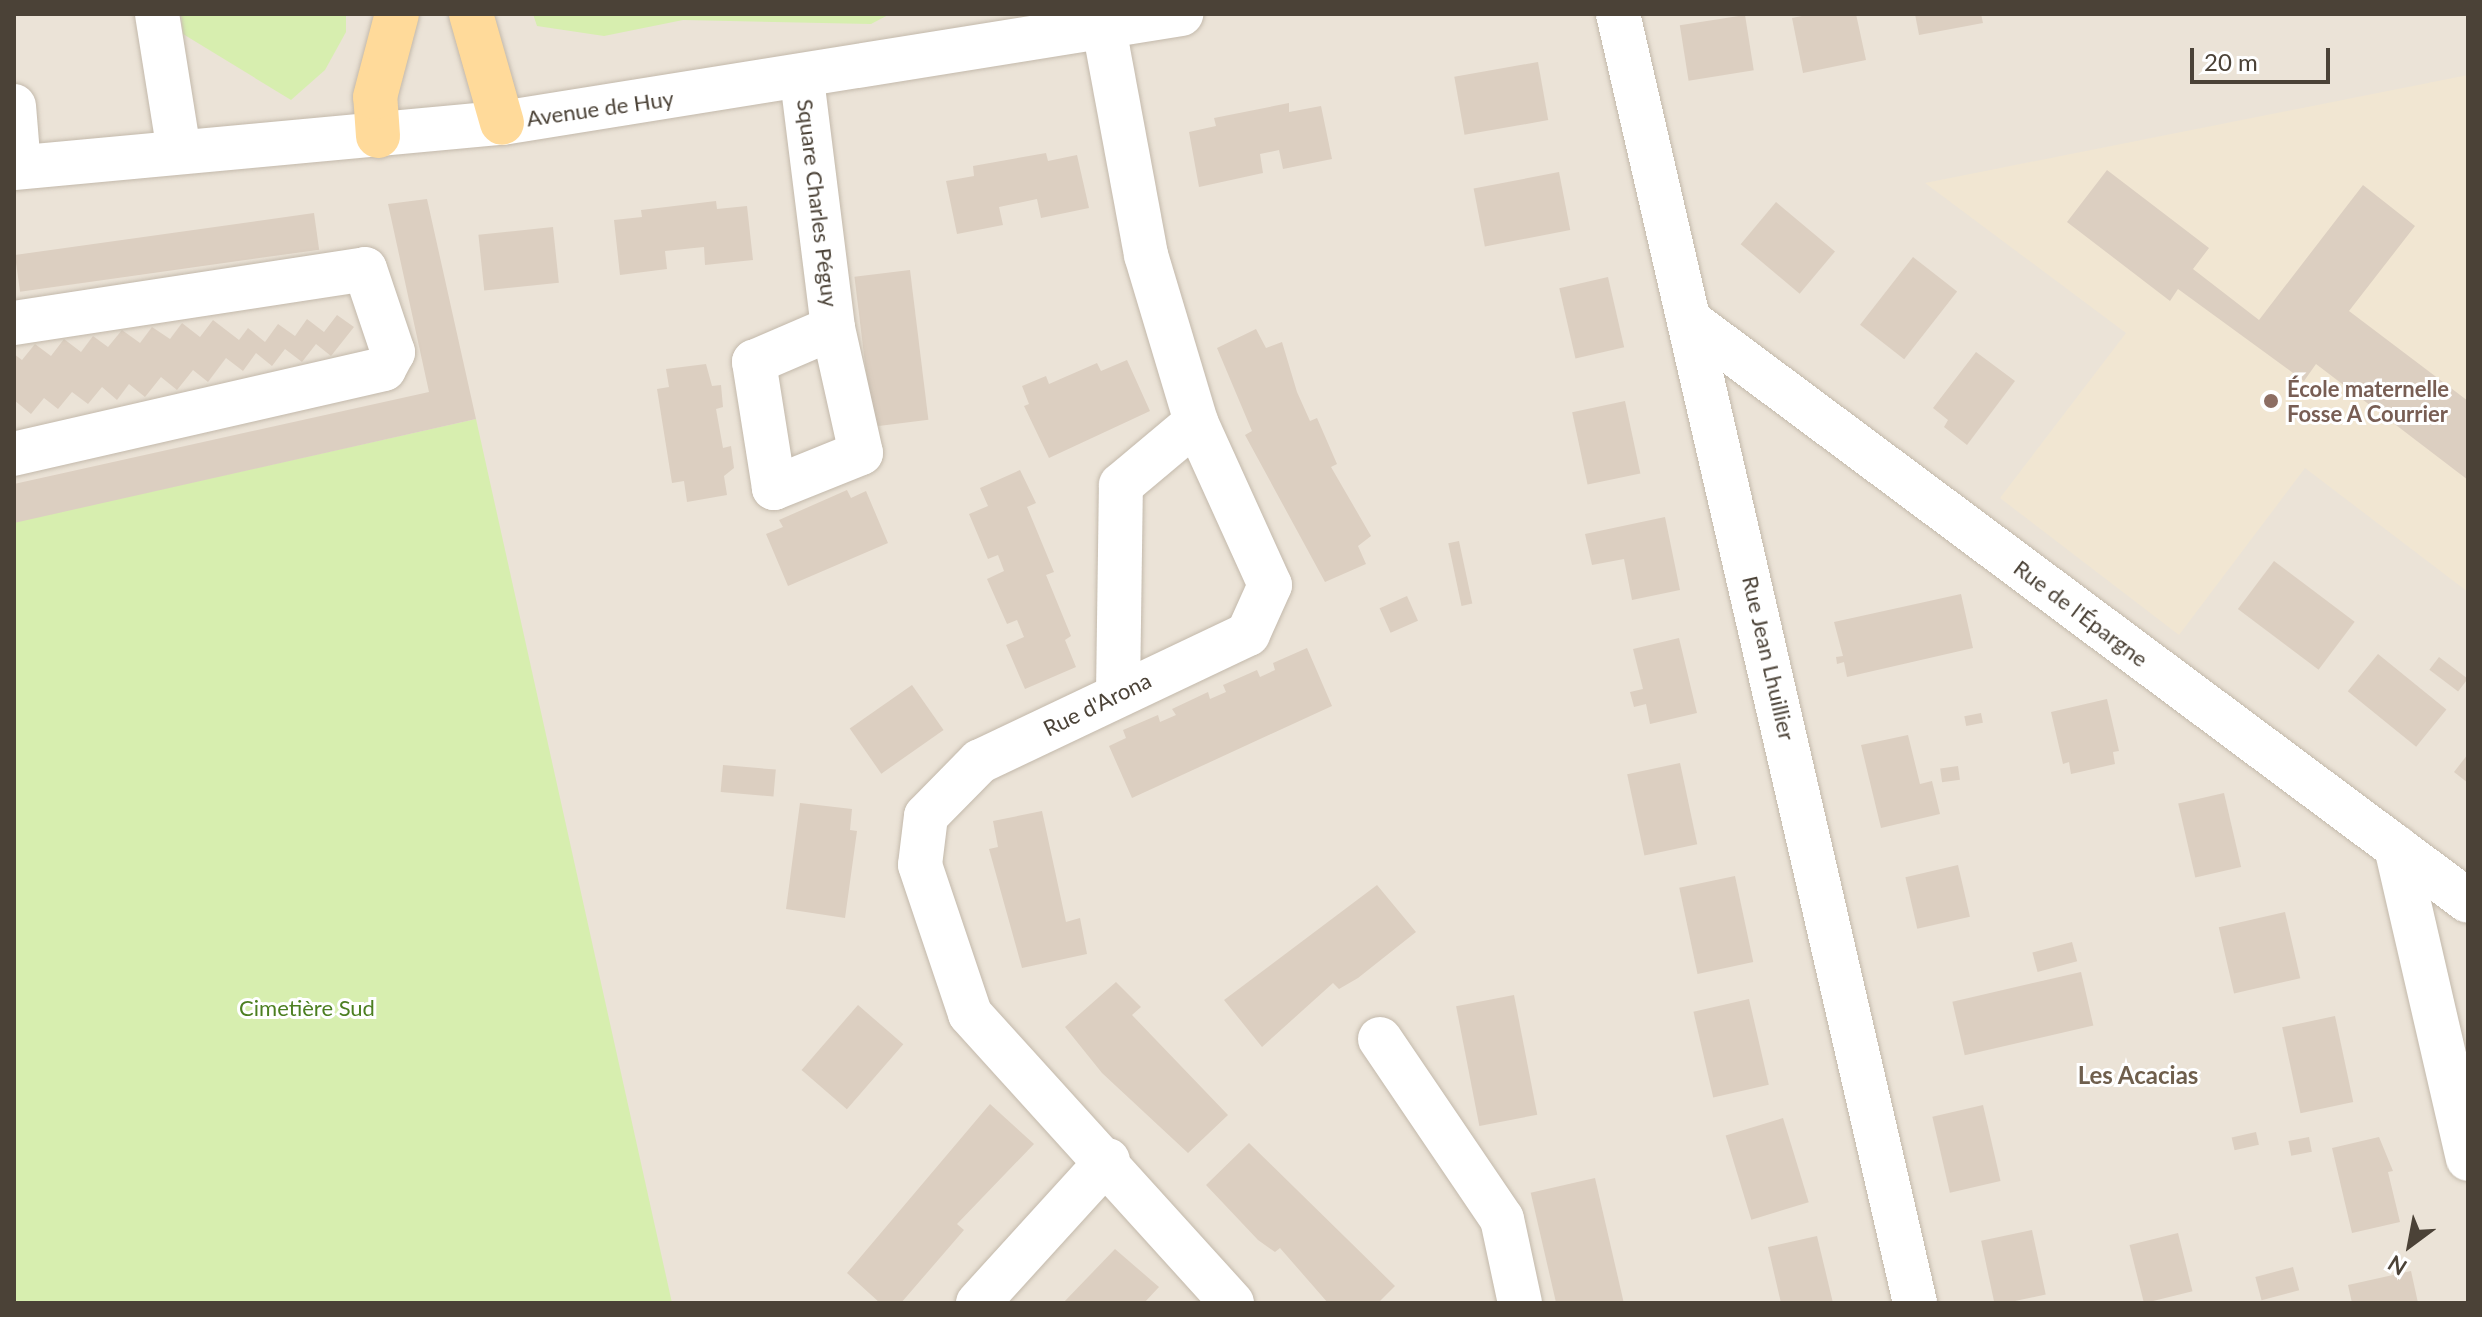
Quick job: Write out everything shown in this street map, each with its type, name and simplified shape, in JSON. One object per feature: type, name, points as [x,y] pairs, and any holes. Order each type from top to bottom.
[{"type":"main road","points":[[378,136],[375,97],[397,14]]},
{"type":"main road","points":[[471,14],[502,123]]},
{"type":"street","points":[[157,14],[179,151]]},
{"type":"street","name":"Avenue de Huy","points":[[17,168],[502,123],[802,79],[1181,14]]},
{"type":"street","name":"Rue Jean Lhuillier","points":[[1618,14],[1694,324],[1915,1303]]},
{"type":"street","name":"Rue d'Arona","points":[[1104,28],[1146,255],[1196,422],[1270,585],[1248,634],[980,761],[926,816],[920,865],[970,1014],[1108,1160],[1232,1303]]},
{"type":"street","name":"Square Charles Péguy","points":[[802,79],[833,328]]},
{"type":"street","points":[[14,106],[17,168]]},
{"type":"street","points":[[14,323],[365,269],[393,352],[384,369],[14,454]]},
{"type":"street","name":"Rue de l'Épargne","points":[[1694,324],[2468,901]]},
{"type":"street","points":[[1118,694],[1121,485],[1196,422]]},
{"type":"street","points":[[2396,847],[2468,1159]]},
{"type":"street","points":[[1380,1039],[1502,1219],[1520,1303]]},
{"type":"street","points":[[978,1303],[1108,1160]]},
{"type":"shaded area","points":[[14,14],[2468,14],[2468,1303],[14,1303]]},
{"type":"shaded area","name":"École maternelle Fosse A Courrier","points":[[2468,75],[2468,592],[2305,468],[2179,635],[2000,498],[2126,333],[1925,183]]},
{"type":"green space","points":[[181,14],[346,14],[346,32],[325,70],[291,100],[183,34]]},
{"type":"green space","points":[[533,14],[890,14],[871,24],[683,20],[604,36],[537,26]]},
{"type":"green space","name":"Cimetière Sud","points":[[476,419],[672,1303],[14,1303],[14,522]]},
{"type":"building","points":[[1812,14],[1856,14],[1866,60],[1803,73],[1792,18]]},
{"type":"building","points":[[1915,14],[1981,14],[1983,23],[1919,35]]},
{"type":"building","points":[[1745,15],[1754,70],[1689,81],[1680,25]]},
{"type":"building","points":[[1538,62],[1548,120],[1465,135],[1454,77]]},
{"type":"building","points":[[1289,103],[1289,112],[1321,106],[1332,159],[1283,169],[1279,150],[1260,154],[1263,173],[1199,187],[1189,132],[1216,126],[1214,118]]},
{"type":"building","points":[[1046,153],[1048,161],[1077,155],[1089,208],[1041,218],[1037,199],[999,207],[1003,225],[957,234],[946,181],[974,176],[973,166]]},
{"type":"building","points":[[2107,170],[2209,248],[2193,269],[2259,320],[2363,185],[2415,226],[2349,311],[2468,401],[2468,480],[2316,364],[2304,381],[2178,289],[2170,301],[2067,222]]},
{"type":"building","points":[[1559,172],[1570,230],[1485,247],[1474,189]]},
{"type":"building","points":[[427,199],[476,419],[14,523],[14,484],[429,392],[388,204]]},
{"type":"building","points":[[716,201],[717,209],[747,206],[753,260],[705,265],[704,247],[665,251],[667,269],[620,275],[614,220],[642,217],[641,210]]},
{"type":"building","points":[[1776,202],[1835,251],[1800,294],[1741,244]]},
{"type":"building","points":[[314,213],[319,250],[20,292],[15,255]]},
{"type":"building","points":[[553,227],[559,283],[484,291],[478,235]]},
{"type":"building","points":[[1913,257],[1957,291],[1904,359],[1860,325]]},
{"type":"building","points":[[910,270],[928,420],[873,427],[854,277]]},
{"type":"building","points":[[1608,277],[1624,347],[1575,358],[1559,288]]},
{"type":"building","points":[[337,315],[354,327],[331,356],[316,344],[302,362],[285,349],[272,366],[256,353],[243,371],[226,358],[208,382],[193,370],[177,390],[161,377],[145,397],[129,384],[117,400],[102,387],[88,404],[72,392],[58,409],[44,398],[31,414],[14,400],[14,354],[22,360],[35,344],[51,356],[64,339],[81,352],[93,336],[108,347],[122,330],[140,343],[152,327],[170,339],[182,323],[200,337],[213,320],[239,340],[248,328],[265,342],[278,324],[295,336],[307,319],[324,332]]},
{"type":"building","points":[[1256,329],[1266,348],[1282,342],[1297,392],[1310,421],[1317,418],[1337,464],[1331,467],[1371,536],[1358,546],[1366,564],[1325,582],[1245,435],[1252,431],[1217,348]]},
{"type":"building","points":[[1976,352],[2015,381],[1967,445],[1944,427],[1948,420],[1933,408]]},
{"type":"building","points":[[1127,360],[1150,411],[1049,458],[1024,406],[1029,404],[1022,386],[1046,376],[1049,384],[1097,363],[1101,371]]},
{"type":"building","points":[[706,364],[712,386],[721,385],[723,407],[716,409],[723,448],[731,446],[734,468],[724,476],[727,495],[687,502],[684,481],[672,483],[657,389],[669,387],[666,369]]},
{"type":"building","points":[[1625,401],[1640,473],[1588,485],[1572,412]]},
{"type":"building","points":[[1020,470],[1036,503],[1027,507],[1054,572],[1046,575],[1071,636],[1065,640],[1076,667],[1025,689],[1006,645],[1024,637],[1017,620],[1007,624],[987,579],[1004,571],[998,555],[988,559],[969,514],[988,506],[980,488]]},
{"type":"building","points":[[847,490],[851,498],[866,491],[888,543],[788,586],[766,534],[783,527],[779,520]]},
{"type":"building","points":[[1665,517],[1680,590],[1632,600],[1624,559],[1592,565],[1585,534]]},
{"type":"building","points":[[1459,541],[1472,604],[1462,606],[1448,543]]},
{"type":"building","points":[[2274,561],[2355,622],[2319,670],[2238,609]]},
{"type":"building","points":[[1961,594],[1973,648],[1847,677],[1844,662],[1837,664],[1836,657],[1843,656],[1834,622]]},
{"type":"building","points":[[1407,596],[1418,621],[1391,633],[1380,608]]},
{"type":"building","points":[[1679,638],[1697,713],[1650,724],[1646,704],[1634,707],[1630,692],[1643,689],[1633,649]]},
{"type":"building","points":[[1307,648],[1332,706],[1132,798],[1109,746],[1126,738],[1123,730],[1158,715],[1160,722],[1176,715],[1172,709],[1208,692],[1210,699],[1226,692],[1223,685],[1257,670],[1260,677],[1275,670],[1273,663]]},
{"type":"building","points":[[2378,654],[2446,709],[2416,747],[2348,691]]},
{"type":"building","points":[[2439,657],[2468,679],[2458,691],[2429,670]]},
{"type":"building","points":[[912,685],[944,730],[881,774],[850,729]]},
{"type":"building","points":[[2107,699],[2119,751],[2113,752],[2115,764],[2071,774],[2069,762],[2063,764],[2051,712]]},
{"type":"building","points":[[1981,713],[1983,723],[1966,726],[1964,716]]},
{"type":"building","points":[[1908,735],[1920,784],[1932,781],[1940,814],[1881,828],[1861,745]]},
{"type":"building","points":[[2468,754],[2468,783],[2454,772]]},
{"type":"building","points":[[1680,763],[1697,844],[1644,855],[1627,774]]},
{"type":"building","points":[[723,765],[776,770],[773,797],[721,792]]},
{"type":"building","points":[[1958,766],[1960,780],[1942,782],[1940,769]]},
{"type":"building","points":[[2224,793],[2241,867],[2195,878],[2178,804]]},
{"type":"building","points":[[800,803],[852,809],[850,830],[857,831],[845,918],[786,909]]},
{"type":"building","points":[[1042,811],[1066,922],[1080,918],[1087,954],[1022,968],[989,849],[998,847],[993,821]]},
{"type":"building","points":[[1958,865],[1970,917],[1917,929],[1905,877]]},
{"type":"building","points":[[1735,876],[1753,962],[1698,974],[1679,888]]},
{"type":"building","points":[[1377,885],[1416,932],[1358,978],[1339,989],[1333,983],[1262,1047],[1224,1000]]},
{"type":"building","points":[[2285,912],[2300,978],[2234,994],[2219,927]]},
{"type":"building","points":[[2072,942],[2077,961],[2038,972],[2032,953]]},
{"type":"building","points":[[2081,972],[2093,1026],[1965,1055],[1952,1002]]},
{"type":"building","points":[[1116,982],[1141,1007],[1132,1015],[1228,1115],[1188,1153],[1102,1073],[1065,1027]]},
{"type":"building","points":[[1514,995],[1537,1115],[1479,1126],[1456,1006]]},
{"type":"building","points":[[1749,999],[1769,1085],[1713,1098],[1693,1012]]},
{"type":"building","points":[[858,1005],[903,1044],[847,1109],[802,1070]]},
{"type":"building","points":[[2335,1016],[2353,1102],[2300,1113],[2282,1027]]},
{"type":"building","points":[[990,1104],[1034,1144],[957,1224],[964,1230],[901,1303],[880,1303],[847,1273]]},
{"type":"building","points":[[1983,1105],[2001,1181],[1950,1193],[1932,1117]]},
{"type":"building","points":[[1783,1118],[1809,1202],[1751,1220],[1726,1136]]},
{"type":"building","points":[[2256,1132],[2259,1145],[2235,1150],[2232,1138]]},
{"type":"building","points":[[2309,1137],[2312,1152],[2291,1156],[2288,1141]]},
{"type":"building","points":[[2379,1137],[2393,1171],[2388,1172],[2400,1222],[2352,1233],[2332,1148]]},
{"type":"building","points":[[1249,1143],[1395,1286],[1378,1303],[1328,1303],[1280,1248],[1275,1252],[1258,1240],[1206,1185]]},
{"type":"building","points":[[1595,1178],[1624,1303],[1556,1303],[1531,1193]]},
{"type":"building","points":[[2032,1230],[2046,1295],[1994,1303],[1981,1241]]},
{"type":"building","points":[[2178,1233],[2193,1291],[2144,1303],[2129,1245]]},
{"type":"building","points":[[1817,1236],[1833,1303],[1781,1303],[1768,1247]]},
{"type":"building","points":[[1115,1249],[1159,1287],[1144,1303],[1063,1303]]},
{"type":"building","points":[[2293,1267],[2299,1290],[2262,1300],[2255,1277]]},
{"type":"building","points":[[2411,1271],[2418,1303],[2352,1303],[2348,1285]]},
{"type":"place","name":"École maternelle Fosse A Courrier","points":[[2271,401]]},
{"type":"district","name":"Les Acacias","points":[[2138,1075]]}]
